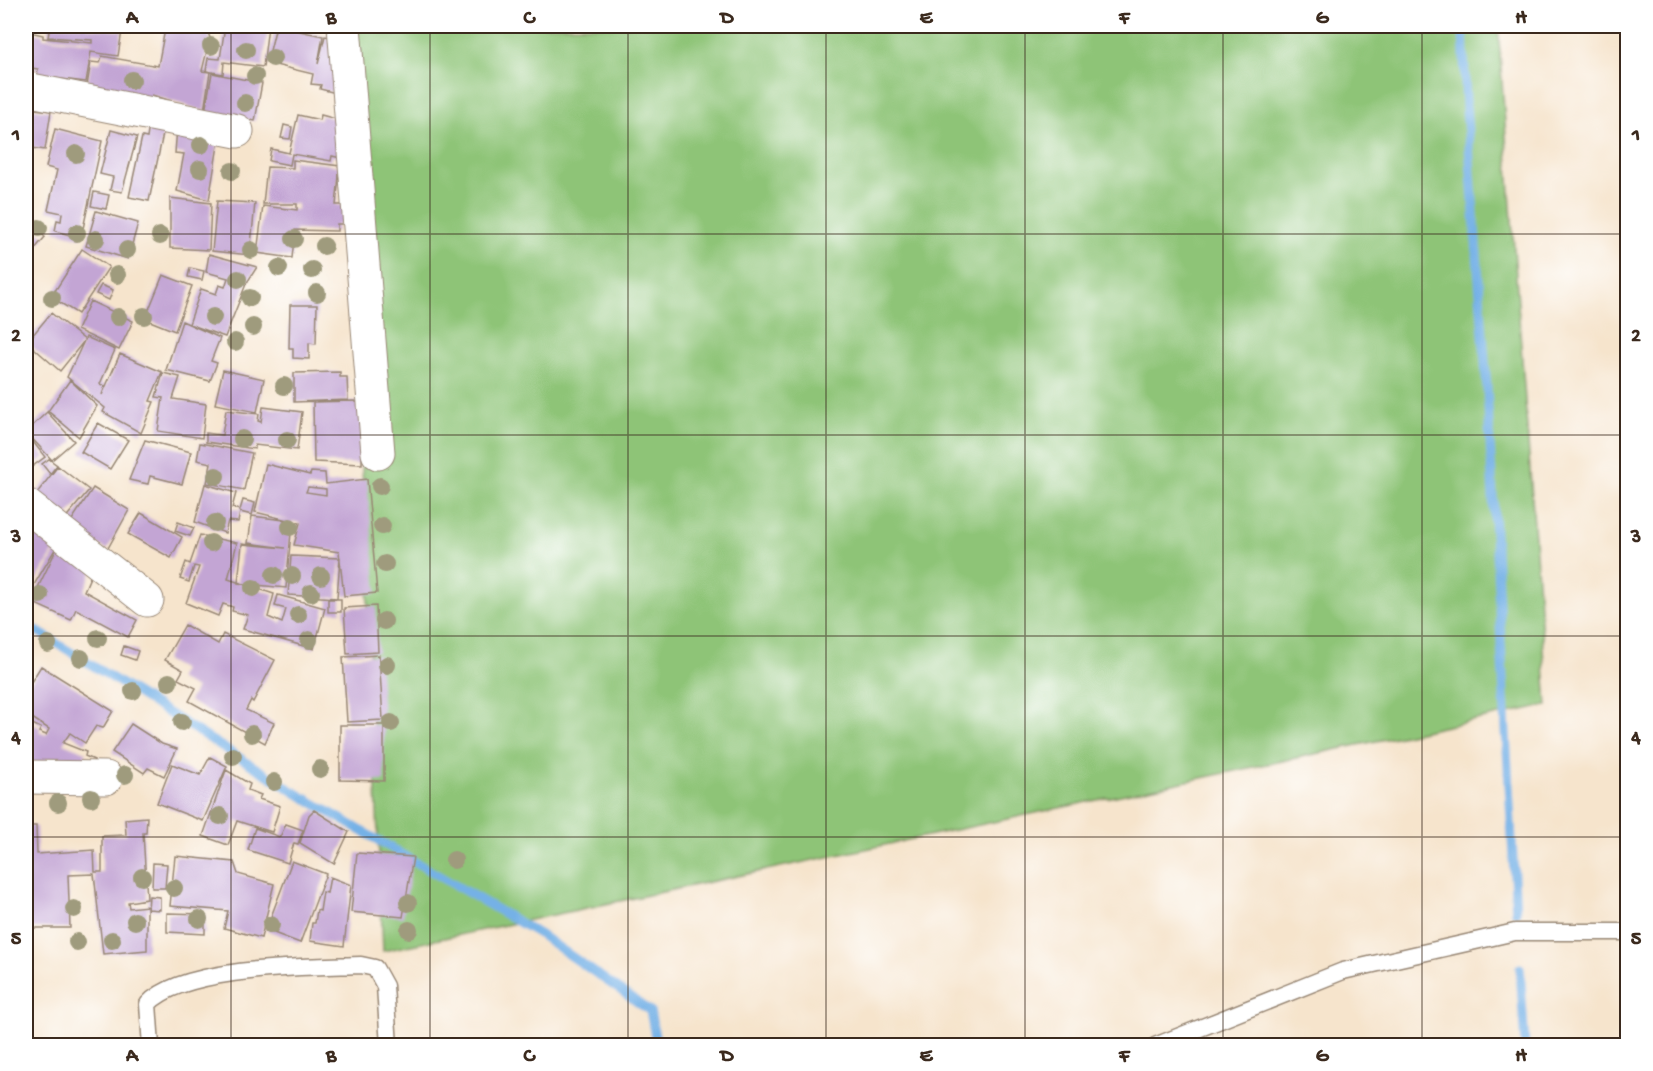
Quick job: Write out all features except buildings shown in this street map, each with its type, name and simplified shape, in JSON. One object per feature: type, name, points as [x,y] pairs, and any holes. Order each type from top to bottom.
[{"type":"street","points":[[344,26],[378,453]]},
{"type":"street","points":[[26,89],[237,131]]},
{"type":"street","points":[[26,506],[147,600]]},
{"type":"street","points":[[26,777],[106,778]]},
{"type":"lane","points":[[1163,1043],[1343,971],[1515,932],[1628,932]]},
{"type":"lane","points":[[151,1046],[148,1004],[158,993],[229,973],[361,965],[375,968],[385,986],[389,1046]]},
{"type":"green space","points":[[343,26],[1498,26],[1547,705],[383,951]]},
{"type":"waterway","points":[[1463,26],[1466,106],[1487,388],[1516,912]]},
{"type":"waterway","points":[[26,624],[293,791],[541,935],[650,1011],[657,1046]]},
{"type":"waterway","points":[[1520,968],[1525,1046]]}]
